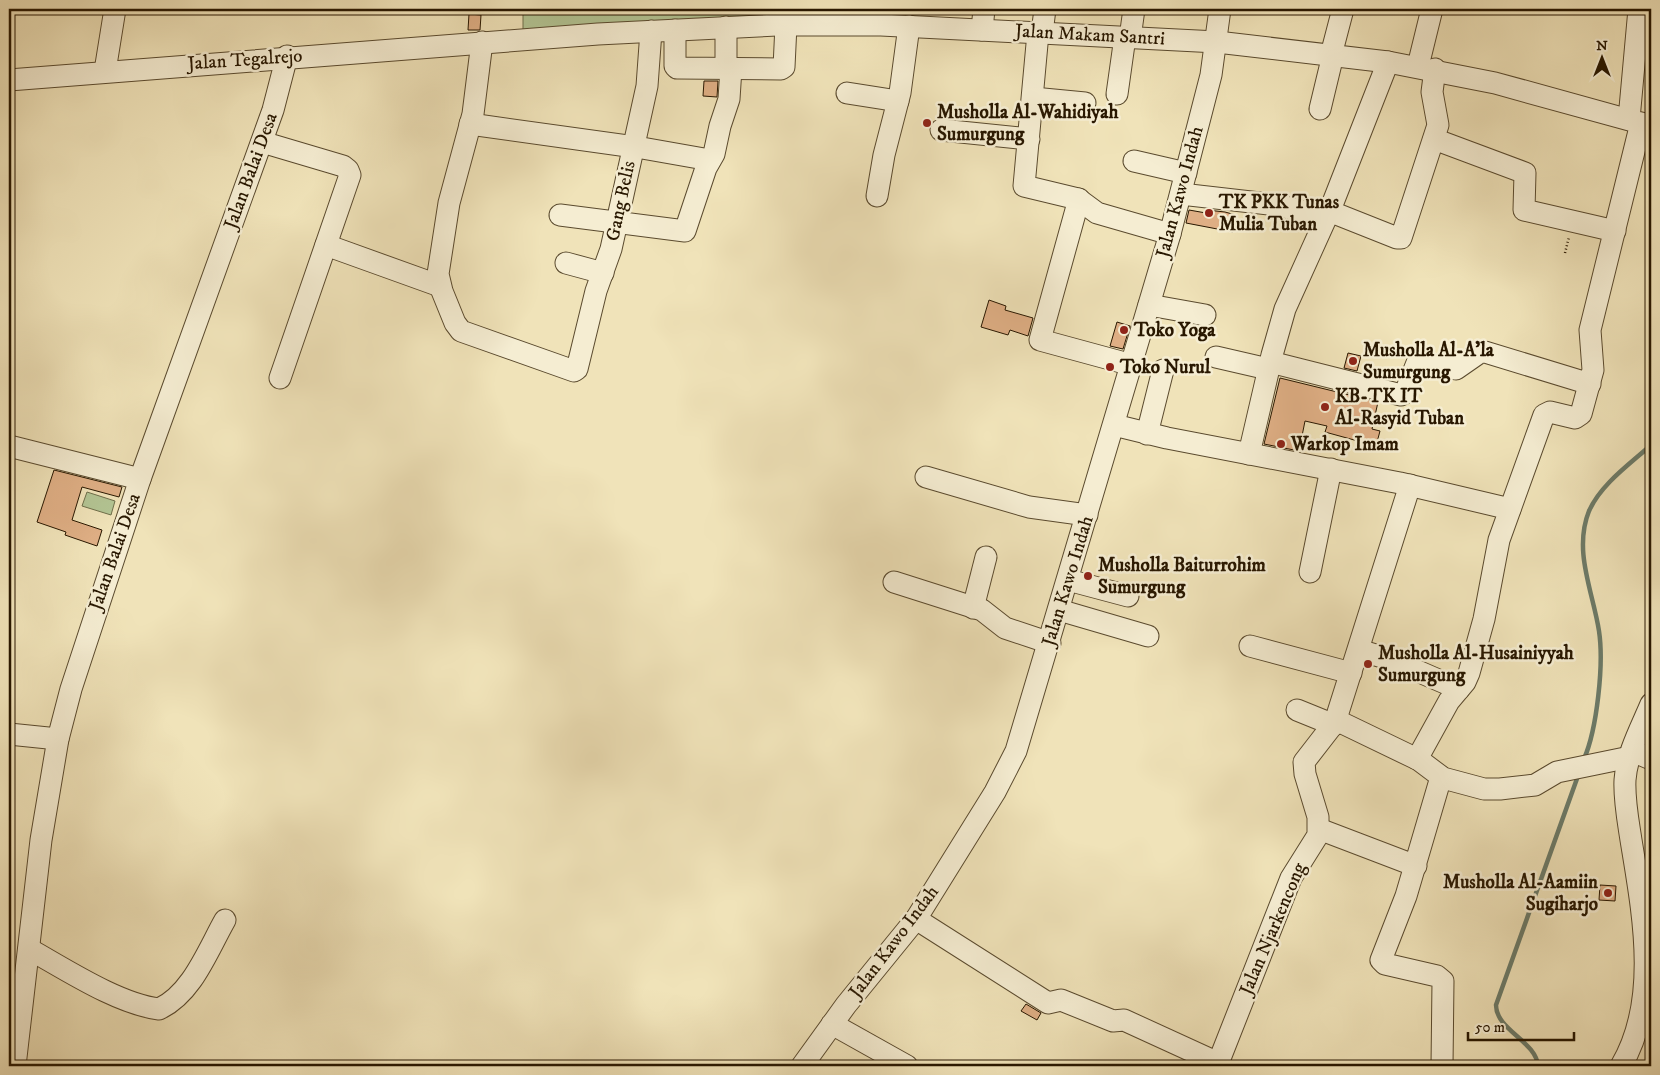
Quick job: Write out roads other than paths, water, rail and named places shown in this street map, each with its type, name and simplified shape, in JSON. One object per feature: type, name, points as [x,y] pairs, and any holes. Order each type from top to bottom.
[{"type":"street","points":[[105,71],[115,9]]},
{"type":"street","points":[[1044,9],[1024,186],[1079,199],[1097,213],[1170,234]]},
{"type":"street","points":[[1118,94],[1134,9]]},
{"type":"street","name":"Jalan Kawo Indah","points":[[802,1066],[832,1024],[916,919],[1004,778],[1020,739],[1060,610],[1181,194],[1212,75],[1220,9]]},
{"type":"street","points":[[1320,109],[1343,9]]},
{"type":"street","points":[[1181,194],[1278,206],[1328,215],[1400,238],[1439,122],[1427,68],[1432,9]]},
{"type":"street","points":[[1417,759],[1446,706],[1467,678],[1480,635],[1497,549],[1544,415],[1550,412],[1574,418],[1579,417],[1590,384],[1593,370],[1590,330],[1640,123],[1639,9]]},
{"type":"street","name":"Jalan Makam Santri","points":[[482,42],[651,31],[786,25],[818,16],[909,26],[983,19],[1040,33],[1217,42],[1427,68],[1495,83],[1640,123]]},
{"type":"street","points":[[675,30],[676,68],[783,68],[786,25]]},
{"type":"street","points":[[877,196],[885,151],[898,101],[909,26]]},
{"type":"street","points":[[560,215],[685,231],[710,160],[714,154],[729,98],[726,27]]},
{"type":"street","name":"Gang Belis","points":[[440,286],[455,323],[461,331],[572,371],[577,368],[610,253],[648,83],[651,31]]},
{"type":"street","points":[[326,245],[440,286],[439,271],[449,203],[470,124],[482,42]]},
{"type":"street","name":"Jalan Tegalrejo","points":[[9,80],[287,56],[482,42]]},
{"type":"street","name":"Jalan Balai Desa","points":[[14,1066],[41,840],[58,739],[87,635],[140,479],[262,142],[277,96],[287,56]]},
{"type":"street","points":[[1249,454],[1269,366],[1290,297],[1328,215],[1388,62]]},
{"type":"street","points":[[847,93],[898,101]]},
{"type":"street","points":[[1033,98],[1085,103]]},
{"type":"street","points":[[470,124],[633,146],[710,160]]},
{"type":"street","points":[[941,130],[1029,139]]},
{"type":"street","points":[[1434,139],[1525,173],[1524,210],[1614,231]]},
{"type":"street","points":[[262,142],[341,165],[348,170],[349,179],[280,378]]},
{"type":"street","points":[[1134,161],[1186,173]]},
{"type":"street","points":[[1079,199],[1040,340],[1132,365]]},
{"type":"street","points":[[566,263],[603,273]]},
{"type":"street","points":[[1149,305],[1205,315]]},
{"type":"street","points":[[1216,357],[1269,366],[1401,395],[1406,392],[1417,363],[1453,370],[1479,353],[1485,352],[1590,384]]},
{"type":"street","points":[[1147,434],[1163,370]]},
{"type":"street","points":[[1114,425],[1147,434],[1410,485],[1510,509]]},
{"type":"street","points":[[9,446],[140,479]]},
{"type":"street","points":[[1310,572],[1331,469]]},
{"type":"street","points":[[926,477],[1023,506],[1087,516]]},
{"type":"street","points":[[1410,485],[1335,722],[1304,762],[1318,829],[1416,866]]},
{"type":"street","points":[[973,608],[986,557]]},
{"type":"street","points":[[1068,580],[1128,596]]},
{"type":"street","points":[[894,582],[989,614],[1004,628],[1050,642]]},
{"type":"street","points":[[1096,620],[1104,590]]},
{"type":"street","points":[[1060,610],[1148,636]]},
{"type":"street","points":[[1250,646],[1351,673]]},
{"type":"street","points":[[1358,650],[1397,662],[1459,689]]},
{"type":"street","points":[[1622,1066],[1646,1035],[1650,967],[1644,874],[1626,800],[1625,781],[1638,756],[1651,704]]},
{"type":"street","points":[[1298,710],[1335,722],[1417,759],[1441,777],[1476,787],[1500,789],[1537,785],[1562,771],[1638,756]]},
{"type":"street","points":[[9,734],[58,739]]},
{"type":"street","points":[[1441,777],[1416,866],[1381,960],[1385,964],[1437,976],[1443,981],[1442,1066]]},
{"type":"street","name":"Jalan Njarkencong","points":[[1217,1064],[1283,896],[1293,875],[1315,840],[1318,829]]},
{"type":"street","points":[[916,919],[1048,1003],[1061,1000],[1113,1021],[1124,1020],[1217,1064]]},
{"type":"street","points":[[29,948],[93,984],[146,1007],[159,1009],[178,996],[196,971],[225,920]]},
{"type":"street","points":[[832,1024],[907,1066]]},
{"type":"waterway","points":[[1584,759],[1596,714],[1601,661],[1599,631],[1584,556],[1585,526],[1594,501],[1608,483],[1651,445]]},
{"type":"waterway","points":[[1538,1066],[1536,1057],[1531,1049],[1502,1022],[1496,1005],[1579,773]]},
{"type":"place","name":"Musholla Al-Wahidiyah Sumurgung","points":[[927,123]]},
{"type":"place","name":"TK PKK Tunas Mulia Tuban","points":[[1209,213]]},
{"type":"place","name":"Toko Yoga","points":[[1124,330]]},
{"type":"place","name":"Musholla Al-A'la Sumurgung","points":[[1353,361]]},
{"type":"place","name":"Toko Nurul","points":[[1110,367]]},
{"type":"place","name":"KB-TK IT Al-Rasyid Tuban","points":[[1325,407]]},
{"type":"place","name":"Warkop Imam","points":[[1281,444]]},
{"type":"place","name":"Musholla Baiturrohim Sumurgung","points":[[1088,576]]},
{"type":"place","name":"Musholla Al-Husainiyyah Sumurgung","points":[[1368,664]]},
{"type":"place","name":"Musholla Al-Aamiin Sugiharjo","points":[[1608,893]]}]
